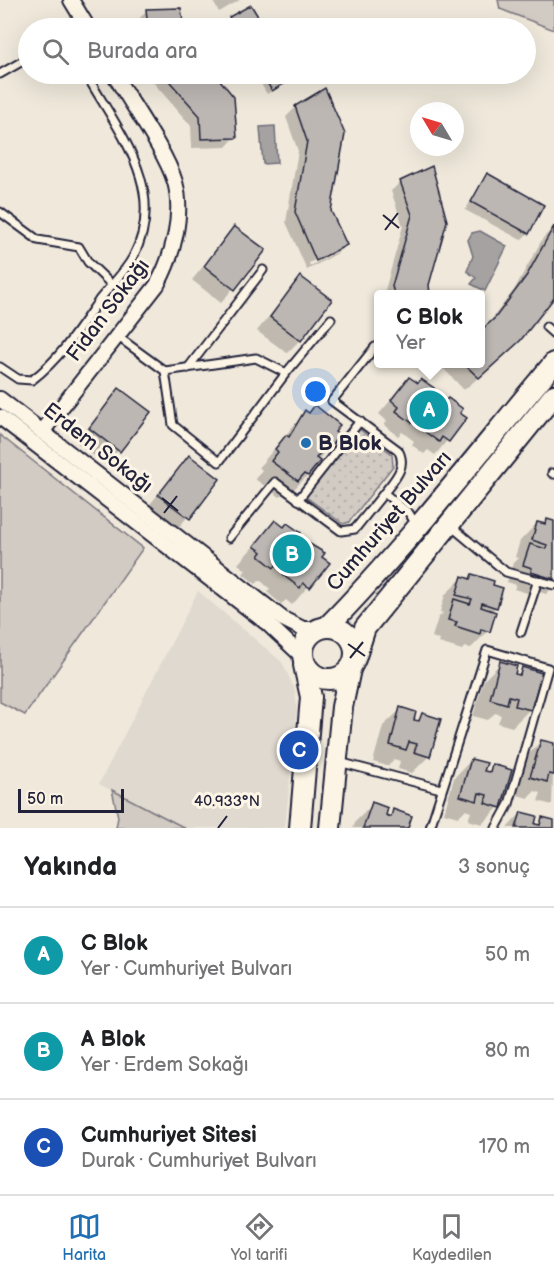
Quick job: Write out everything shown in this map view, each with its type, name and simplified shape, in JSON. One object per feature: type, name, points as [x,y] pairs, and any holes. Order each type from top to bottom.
[{"type":"street","points":[[71,0],[81,18]]},
{"type":"street","name":"Fidan Sokağı","points":[[42,432],[158,285],[170,262],[177,208],[176,183],[120,84]]},
{"type":"street","name":"Cumhuriyet Bulvarı","points":[[323,628],[366,588],[552,367]]},
{"type":"street","points":[[330,828],[342,707],[352,664],[365,628],[554,395]]},
{"type":"street","name":"Erdem Sokağı","points":[[0,399],[283,619],[303,629],[323,628]]},
{"type":"street","name":"Erdem Sokağı","points":[[0,417],[267,623],[303,660]]},
{"type":"street","points":[[418,528],[434,542]]},
{"type":"street","points":[[300,828],[311,697],[303,660],[306,640],[323,628],[342,630],[353,643],[352,664],[340,678],[323,680],[309,672],[303,660]]},
{"type":"lane","points":[[0,74],[18,64]]},
{"type":"lane","points":[[0,367],[18,380],[32,380],[51,366],[132,259],[146,226],[146,196],[138,166],[92,84]]},
{"type":"lane","points":[[0,213],[38,240],[78,248],[88,262],[111,284]]},
{"type":"lane","points":[[188,368],[263,270]]},
{"type":"lane","points":[[165,371],[173,425],[219,462],[331,319]]},
{"type":"lane","points":[[546,327],[554,334]]},
{"type":"lane","points":[[117,336],[165,371],[256,358],[286,374]]},
{"type":"lane","points":[[229,538],[275,482],[341,531],[355,529],[384,493],[400,471],[402,457],[398,450],[332,401],[374,348]]},
{"type":"lane","points":[[298,500],[360,422]]},
{"type":"lane","points":[[384,493],[409,513],[418,528]]},
{"type":"lane","points":[[449,524],[506,572],[554,585]]},
{"type":"lane","points":[[521,632],[537,580]]},
{"type":"lane","points":[[430,828],[487,650],[548,668],[509,804],[495,828]]},
{"type":"lane","points":[[337,761],[441,789]]},
{"type":"shaded area","points":[[498,0],[554,0],[554,30],[536,23],[536,18],[523,18],[500,9]]},
{"type":"shaded area","points":[[275,126],[277,163],[263,164],[260,127]]},
{"type":"shaded area","points":[[480,231],[507,246],[485,291],[471,284],[476,278],[467,271],[473,256],[468,240],[472,233]]},
{"type":"shaded area","points":[[359,429],[392,454],[393,466],[349,522],[343,524],[306,497]]},
{"type":"shaded area","points":[[0,435],[143,548],[25,715],[0,702]]},
{"type":"shaded area","points":[[198,591],[282,662],[295,690],[297,710],[285,828],[185,828],[99,784]]},
{"type":"shaded area","points":[[112,790],[185,828],[116,828],[118,817]]},
{"type":"building","points":[[251,5],[259,18],[230,18]]},
{"type":"building","points":[[181,8],[182,18],[147,18],[146,9]]},
{"type":"building","points":[[172,84],[223,84],[234,97],[237,138],[201,139],[200,116]]},
{"type":"building","points":[[268,84],[284,84],[272,91]]},
{"type":"building","points":[[325,88],[345,134],[331,211],[347,245],[316,261],[295,212],[307,141],[295,106]]},
{"type":"building","points":[[432,166],[447,221],[430,290],[393,290],[392,286],[412,215],[400,181]]},
{"type":"building","points":[[487,173],[544,205],[529,234],[471,202]]},
{"type":"building","points":[[234,226],[266,250],[235,290],[204,266]]},
{"type":"building","points":[[554,226],[554,298],[520,341],[479,378],[468,368],[485,368],[485,327],[495,318],[527,275]]},
{"type":"building","points":[[300,276],[332,300],[301,341],[270,317]]},
{"type":"building","points":[[409,377],[418,383],[421,379],[434,388],[431,393],[444,402],[448,398],[463,409],[460,413],[467,418],[449,442],[442,437],[439,442],[424,431],[426,427],[415,419],[412,423],[396,411],[399,407],[391,400]]},
{"type":"building","points":[[119,388],[151,412],[120,452],[89,428]]},
{"type":"building","name":"B Blok","points":[[315,405],[340,425],[335,432],[339,435],[327,452],[323,449],[316,458],[320,461],[308,476],[304,474],[298,481],[271,461],[278,452],[275,449],[286,435],[289,437],[305,410],[309,413]]},
{"type":"building","points":[[189,455],[220,479],[190,519],[158,495]]},
{"type":"building","points":[[547,519],[554,521],[554,579],[531,572],[532,568],[523,565],[530,544],[546,549],[547,545],[532,540],[537,522],[546,524]]},
{"type":"building","points":[[275,520],[284,527],[287,523],[301,533],[298,537],[325,553],[322,557],[330,563],[310,588],[303,583],[300,588],[283,575],[286,571],[277,564],[274,568],[259,556],[262,552],[254,546]]},
{"type":"building","points":[[472,574],[494,581],[493,585],[503,588],[497,608],[482,603],[481,607],[496,612],[490,632],[481,629],[480,634],[455,626],[457,622],[448,620],[454,599],[470,604],[472,599],[456,595],[462,576],[470,579]]},
{"type":"building","points":[[500,661],[517,666],[515,674],[520,675],[522,667],[542,673],[531,710],[515,706],[517,698],[509,696],[507,704],[490,699]]},
{"type":"building","points":[[400,707],[416,712],[414,720],[419,721],[422,713],[441,719],[430,757],[414,752],[417,744],[409,742],[406,750],[390,745]]},
{"type":"building","points":[[541,740],[554,743],[554,775],[549,774],[547,782],[530,777]]},
{"type":"building","points":[[471,759],[487,763],[484,771],[490,772],[492,764],[512,770],[501,808],[485,803],[487,795],[479,793],[477,801],[460,796]]},
{"type":"building","points":[[372,802],[388,808],[386,815],[391,817],[393,809],[412,816],[408,828],[363,828]]},
{"type":"building","points":[[521,812],[537,816],[535,824],[540,825],[542,817],[554,820],[554,828],[516,828]]},
{"type":"place","name":"C Blok","points":[[429,410]]},
{"type":"place","name":"B Blok","points":[[306,443]]},
{"type":"place","name":"A Blok","points":[[292,554]]},
{"type":"place","name":"Cumhuriyet Sitesi","points":[[299,750]]}]
